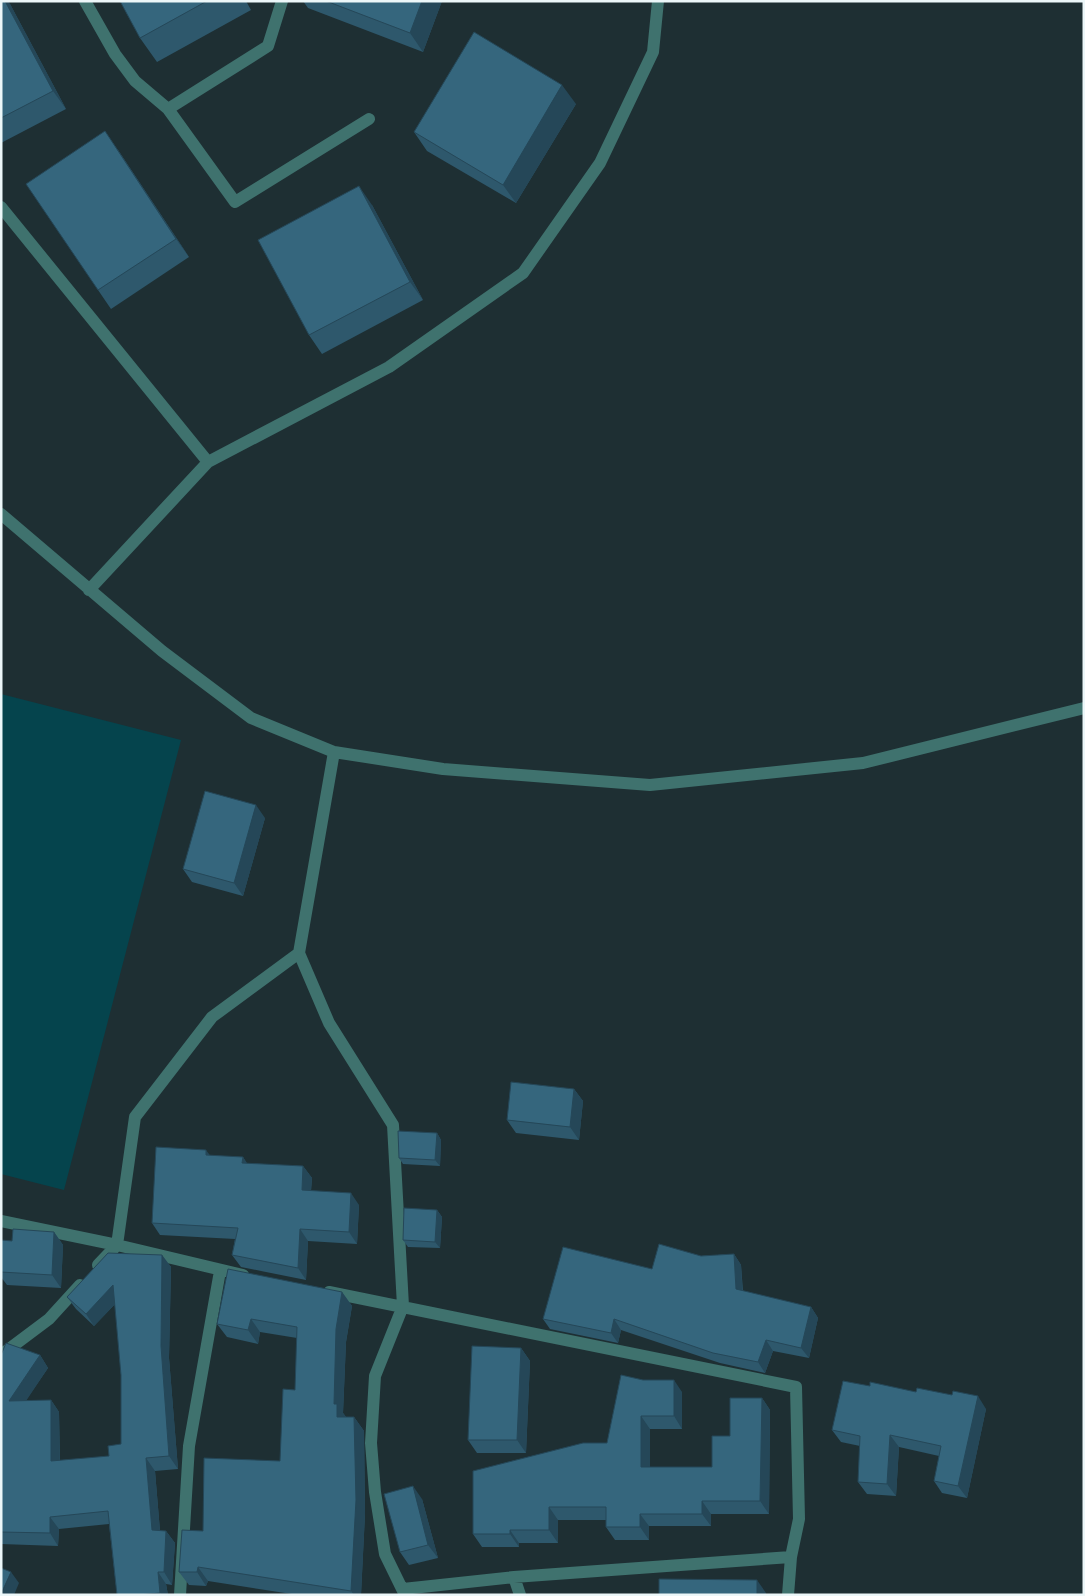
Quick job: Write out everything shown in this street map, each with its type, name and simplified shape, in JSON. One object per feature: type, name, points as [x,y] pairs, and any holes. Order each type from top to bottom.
[{"type":"street","points":[[85,1],[115,54],[135,82],[168,109],[235,202],[369,119]]},
{"type":"street","points":[[168,109],[268,46],[282,1]]},
{"type":"street","points":[[89,590],[208,462],[389,367],[523,273],[600,163],[653,52],[658,1]]},
{"type":"street","points":[[1,207],[208,462]]},
{"type":"street","points":[[1,514],[162,651],[251,718],[334,752],[443,769],[650,785],[863,763],[1084,708]]},
{"type":"street","points":[[334,752],[299,953],[329,1023],[393,1126],[403,1306],[375,1376],[371,1443],[375,1492],[385,1554],[404,1592],[514,1577],[791,1557]]},
{"type":"street","points":[[1,1355],[49,1319],[117,1245],[135,1117],[212,1017],[299,953]]},
{"type":"street","points":[[1,1221],[117,1245],[220,1271],[259,1278]]},
{"type":"street","points":[[180,1595],[189,1446],[220,1271]]},
{"type":"street","points":[[316,1289],[796,1387],[799,1519],[791,1557],[788,1595]]},
{"type":"street","points":[[514,1577],[520,1595]]},
{"type":"shaded area","points":[[1,694],[181,740],[64,1190],[1,1174]]},
{"type":"building","points":[[1,1],[5,1],[53,91],[1,118]]},
{"type":"building","points":[[120,1],[207,1],[140,38]]},
{"type":"building","points":[[326,1],[422,1],[410,33]]},
{"type":"building","points":[[474,32],[562,85],[503,185],[414,132]]},
{"type":"building","points":[[105,131],[176,239],[98,290],[26,184]]},
{"type":"building","points":[[359,186],[410,282],[309,335],[258,240]]},
{"type":"building","points":[[205,791],[256,805],[234,883],[183,869]]},
{"type":"building","points":[[511,1082],[574,1089],[570,1127],[507,1120]]},
{"type":"building","points":[[398,1131],[437,1133],[435,1160],[399,1158]]},
{"type":"building","points":[[156,1147],[206,1150],[206,1155],[243,1157],[242,1163],[303,1166],[302,1190],[351,1193],[349,1232],[300,1229],[298,1268],[232,1255],[238,1228],[152,1223]]},
{"type":"building","points":[[404,1208],[437,1210],[435,1242],[403,1240]]},
{"type":"building","points":[[13,1229],[54,1232],[52,1275],[1,1272],[1,1240],[12,1241]]},
{"type":"building","points":[[659,1244],[701,1256],[734,1254],[736,1289],[811,1307],[801,1348],[766,1340],[758,1362],[713,1353],[614,1319],[611,1333],[543,1319],[563,1247],[652,1269]]},
{"type":"building","points":[[108,1253],[162,1255],[161,1346],[169,1456],[146,1458],[152,1530],[166,1531],[164,1572],[158,1572],[160,1593],[117,1595],[108,1511],[50,1517],[50,1533],[1,1532],[1,1355],[6,1343],[40,1355],[9,1401],[51,1400],[51,1461],[109,1456],[108,1446],[121,1444],[121,1375],[113,1285],[86,1314],[67,1297]]},
{"type":"building","points":[[228,1269],[342,1292],[336,1329],[334,1404],[337,1404],[337,1417],[354,1417],[356,1500],[351,1591],[198,1567],[197,1572],[179,1572],[182,1530],[203,1531],[204,1458],[280,1461],[283,1389],[295,1390],[297,1327],[251,1319],[248,1330],[217,1324]]},
{"type":"building","points":[[472,1346],[521,1348],[517,1440],[468,1440]]},
{"type":"building","points":[[621,1375],[643,1380],[674,1380],[674,1416],[641,1416],[641,1467],[712,1467],[712,1436],[730,1436],[730,1398],[762,1398],[760,1501],[702,1501],[702,1514],[640,1514],[640,1527],[606,1527],[606,1507],[549,1507],[549,1530],[510,1530],[510,1534],[473,1534],[473,1471],[583,1443],[607,1443]]},
{"type":"building","points":[[843,1381],[870,1386],[870,1382],[916,1392],[917,1388],[952,1395],[953,1391],[978,1396],[958,1486],[934,1481],[941,1446],[890,1435],[887,1484],[858,1482],[860,1436],[832,1430]]},
{"type":"building","points":[[413,1486],[428,1545],[400,1552],[384,1494]]},
{"type":"building","points":[[1,1568],[11,1572],[1,1594]]},
{"type":"building","points":[[659,1579],[757,1580],[757,1595],[659,1595]]}]
